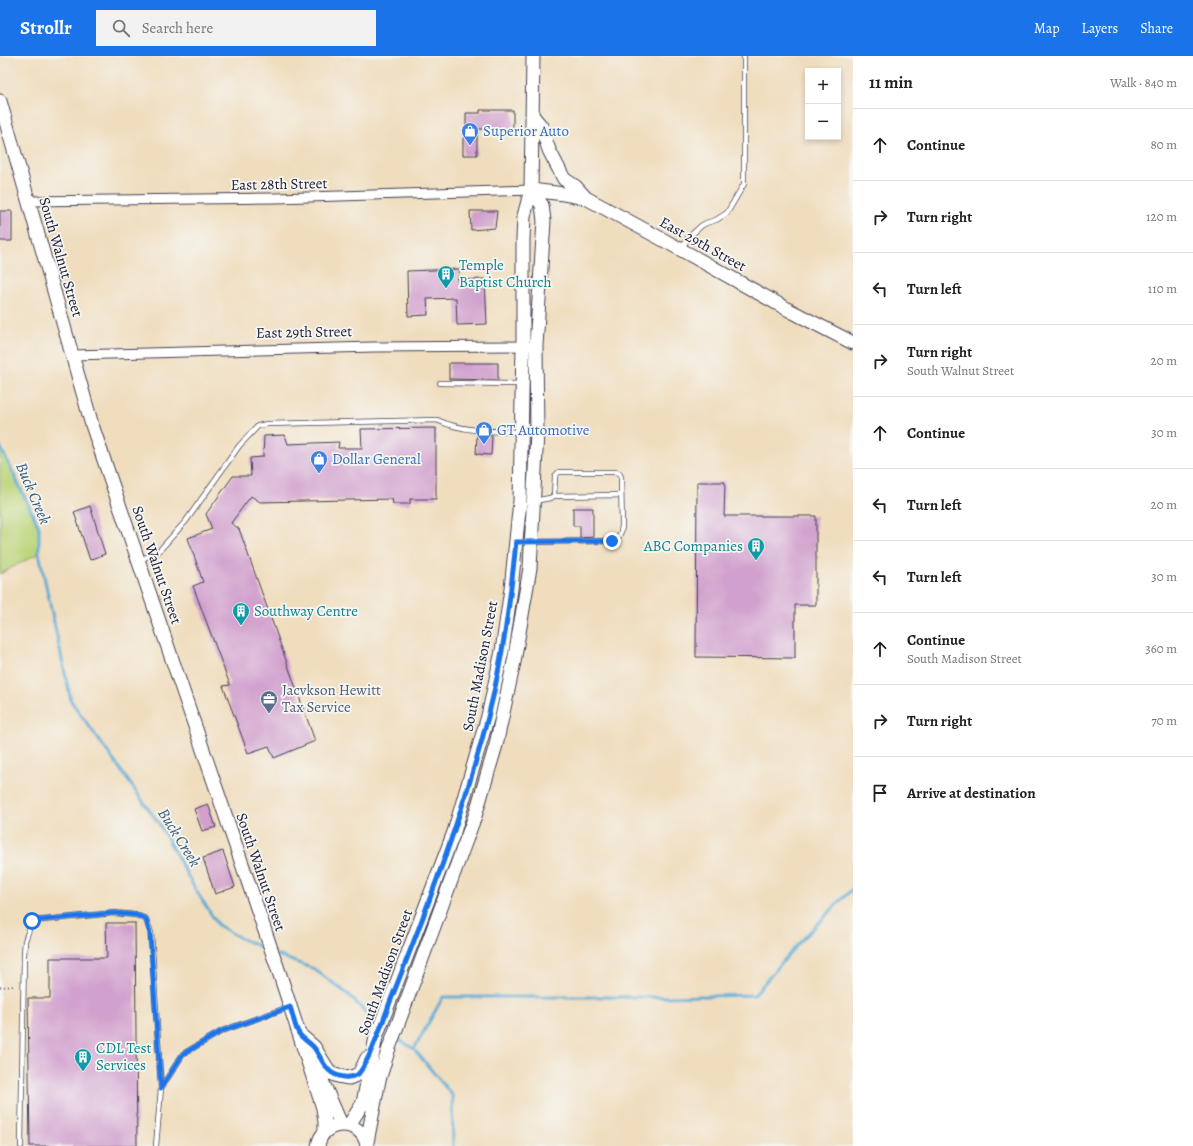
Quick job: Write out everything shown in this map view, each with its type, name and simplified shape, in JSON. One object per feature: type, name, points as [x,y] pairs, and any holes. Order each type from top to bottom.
[{"type":"main road","name":"South Madison Street","points":[[367,1144],[379,1080],[393,1036],[475,816],[496,745],[514,662],[519,625],[530,573],[537,432],[536,384],[530,346],[524,216],[531,190],[533,56]]},
{"type":"main road","name":"South Walnut Street","points":[[0,101],[3,123],[28,201],[92,425],[270,945],[323,1108],[325,1131]]},
{"type":"main road","points":[[532,115],[541,126],[549,150],[564,179],[576,187],[586,198]]},
{"type":"main road","name":"South Madison Street","points":[[345,1124],[363,1103],[379,1030],[454,832],[488,716],[502,651],[511,589],[520,501],[522,384],[530,346],[544,221],[542,205],[531,190]]},
{"type":"main road","name":"East 29th Street","points":[[531,190],[586,198],[681,249],[789,310],[853,343]]},
{"type":"main road","points":[[299,1034],[314,1047],[330,1073],[349,1078],[359,1074],[379,1030]]},
{"type":"main road","name":"South Walnut Street","points":[[299,1034],[345,1124]]},
{"type":"main road","points":[[318,1146],[320,1137],[325,1131],[345,1124],[360,1131],[367,1144]]},
{"type":"street","name":"East 28th Street","points":[[28,201],[276,198],[531,190]]},
{"type":"street","name":"East 29th Street","points":[[73,355],[374,347],[530,346]]},
{"type":"lane","points":[[681,249],[688,238],[701,226],[716,220],[727,213],[744,184],[744,56]]},
{"type":"lane","points":[[440,383],[536,384]]},
{"type":"lane","points":[[138,560],[158,552],[186,521],[239,446],[258,426],[267,424],[437,420],[449,425],[471,429],[537,432]]},
{"type":"lane","points":[[516,542],[612,541],[621,533],[621,477],[619,474],[615,472],[559,472],[555,476],[554,496]]},
{"type":"lane","points":[[533,501],[554,496],[621,495]]},
{"type":"lane","points":[[20,1146],[24,956],[25,941],[32,921],[114,913],[136,915],[146,919],[150,933],[161,1088],[156,1146]]},
{"type":"lane","points":[[161,1088],[183,1054],[222,1031],[290,1007]]},
{"type":"path","points":[[0,987],[15,986]]},
{"type":"green space","points":[[0,446],[39,527],[39,553],[0,574]]},
{"type":"building","points":[[480,110],[513,110],[513,129],[477,129],[477,155],[463,155],[463,138],[466,138],[466,113],[480,113]]},
{"type":"building","points":[[0,211],[12,211],[12,241],[0,241]]},
{"type":"building","points":[[470,211],[497,211],[495,228],[471,230]]},
{"type":"building","name":"Temple Baptist Church","points":[[460,269],[457,280],[485,279],[487,324],[457,325],[456,298],[427,299],[428,315],[408,316],[407,271]]},
{"type":"building","points":[[449,363],[498,363],[498,380],[449,379]]},
{"type":"building","name":"Southway Centre","points":[[436,428],[436,499],[410,499],[410,504],[393,504],[392,499],[260,502],[251,496],[231,523],[239,529],[315,741],[274,758],[269,746],[248,753],[223,686],[230,685],[193,586],[203,582],[188,538],[212,529],[206,514],[233,476],[251,476],[250,458],[263,457],[264,436],[285,435],[288,444],[339,442],[338,448],[362,448],[361,429]]},
{"type":"building","name":"GT Automotive","points":[[477,435],[492,436],[491,455],[476,454]]},
{"type":"building","name":"ABC Companies","points":[[697,482],[725,482],[724,516],[816,516],[816,605],[795,605],[795,658],[696,657]]},
{"type":"building","points":[[90,506],[105,554],[90,560],[74,512]]},
{"type":"building","points":[[573,508],[593,508],[593,537],[580,538],[580,526],[573,526]]},
{"type":"building","points":[[208,804],[216,827],[202,831],[194,809]]},
{"type":"building","points":[[223,851],[235,887],[215,894],[203,858]]},
{"type":"building","name":"CDL Test Services","points":[[106,923],[135,923],[137,1146],[30,1146],[28,998],[50,998],[50,958],[107,958]]},
{"type":"waterway","name":"Buck Creek","points":[[0,446],[39,527],[39,553],[71,701],[160,825],[195,889],[218,925],[240,938],[267,950]]},
{"type":"waterway","points":[[414,1049],[443,997],[661,997],[754,995],[798,944],[853,888]]},
{"type":"waterway","name":"Buck Creek","points":[[277,955],[314,969],[349,995],[376,1023]]},
{"type":"waterway","name":"Buck Creek","points":[[397,1038],[414,1049],[452,1095],[453,1146]]},
{"type":"place","name":"Superior Auto","points":[[470,146]]},
{"type":"place","name":"Temple Baptist Church","points":[[446,289]]},
{"type":"place","name":"GT Automotive","points":[[484,445]]},
{"type":"place","name":"Dollar General","points":[[319,474]]},
{"type":"place","name":"ABC Companies","points":[[756,561]]},
{"type":"place","name":"Southway Centre","points":[[241,626]]},
{"type":"place","name":"Jacvkson Hewitt Tax Service","points":[[269,714]]},
{"type":"place","name":"CDL Test Services","points":[[83,1072]]},
{"type":"route","points":[[32,921],[114,913],[136,915],[146,919],[150,933],[161,1088],[183,1054],[222,1031],[290,1007],[299,1034],[314,1047],[330,1073],[349,1078],[359,1074],[365,1063],[393,994],[454,832],[473,770],[488,716],[502,651],[516,542],[612,541]]}]
